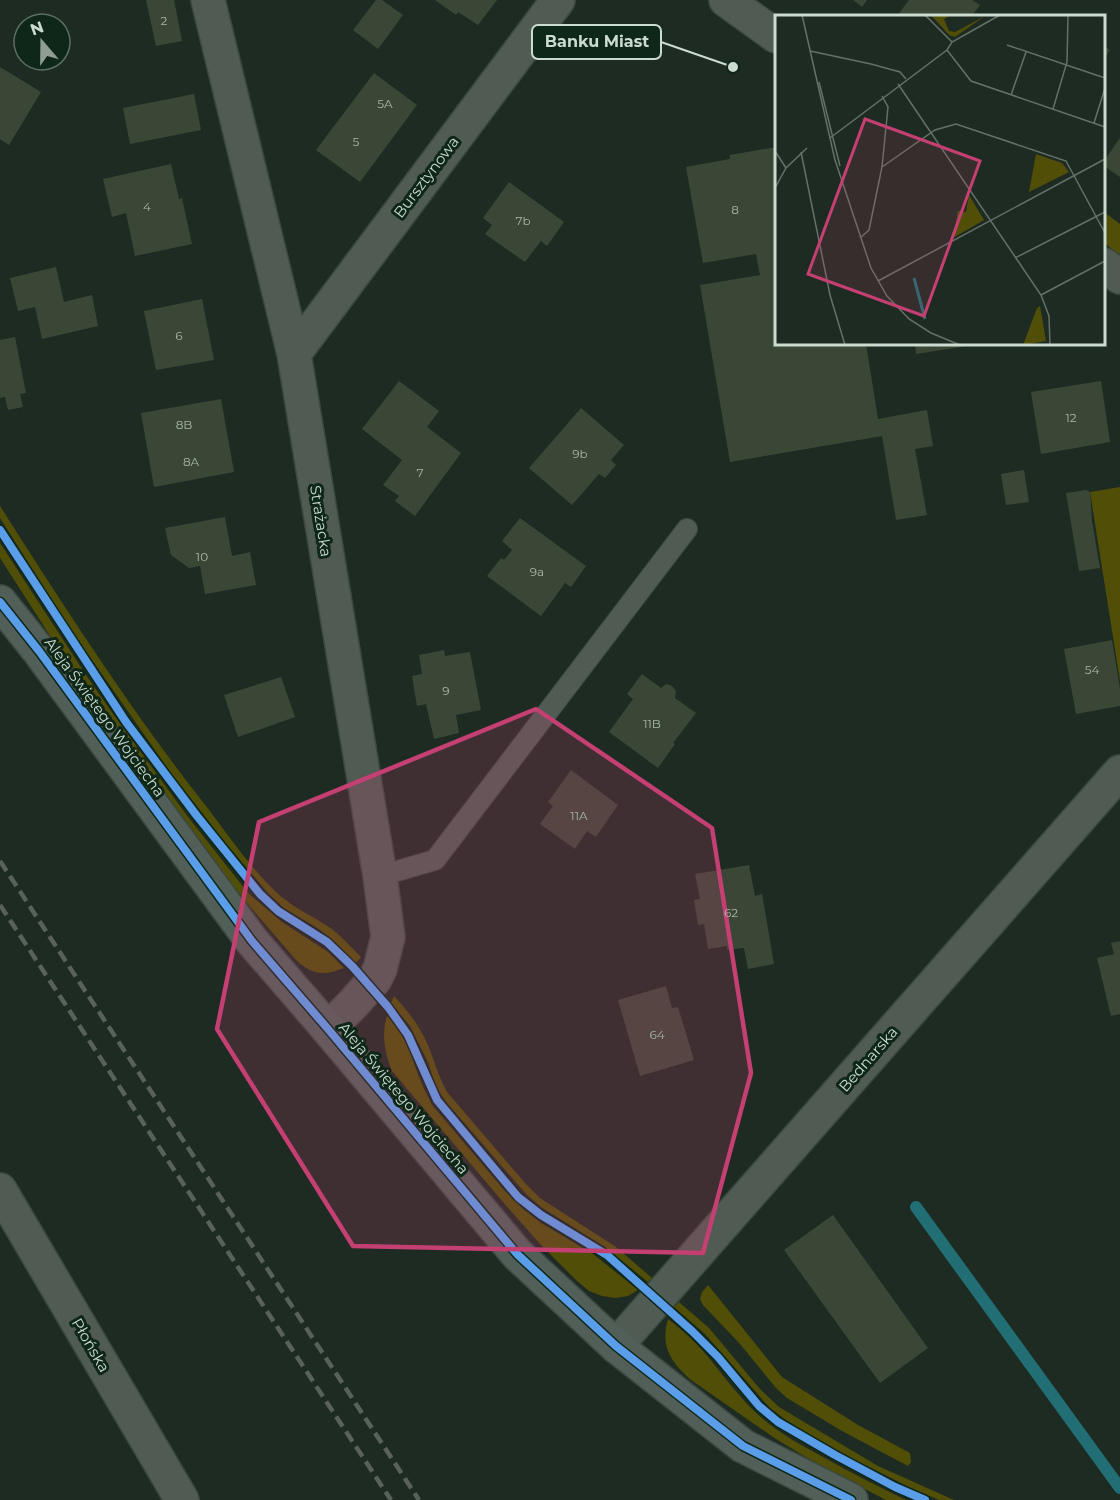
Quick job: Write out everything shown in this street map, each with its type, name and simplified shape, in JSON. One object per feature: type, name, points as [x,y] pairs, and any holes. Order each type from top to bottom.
[{"type":"street","name":"Strażacka","points":[[208,0],[294,354],[380,876],[388,937],[380,969],[375,979],[328,1029]]},
{"type":"street","name":"Bursztynowa","points":[[294,354],[558,0]]},
{"type":"street","points":[[726,0],[775,35]]},
{"type":"street","points":[[1105,266],[1120,277]]},
{"type":"street","name":"Aleja Świętego Wojciecha","points":[[0,592],[21,627]]},
{"type":"street","name":"Aleja Świętego Wojciecha","points":[[0,602],[21,627],[252,940],[517,1254],[616,1346],[743,1446],[851,1500]]},
{"type":"street","name":"Bednarska","points":[[616,1346],[1120,772]]},
{"type":"street","name":"Płońska","points":[[0,1190],[182,1500]]},
{"type":"lane","points":[[380,876],[435,860],[687,529]]},
{"type":"highlighted area","points":[[536,709],[712,828],[751,1073],[703,1253],[353,1246],[217,1029],[259,822]]},
{"type":"shaded area","points":[[1105,213],[1120,224],[1120,255],[1105,244]]},
{"type":"shaded area","points":[[1120,487],[1120,681],[1090,492]]},
{"type":"shaded area","points":[[0,506],[125,696],[239,850],[281,897],[332,929],[343,939],[361,957],[356,963],[333,940],[284,908],[268,893],[171,773],[69,627],[0,518]]},
{"type":"shaded area","points":[[0,543],[116,718],[188,817],[249,894],[282,922],[328,952],[344,968],[324,973],[307,969],[296,960],[227,880],[65,659],[0,558]]},
{"type":"shaded area","points":[[394,996],[424,1036],[447,1092],[525,1183],[540,1198],[616,1247],[652,1278],[648,1282],[605,1247],[541,1207],[527,1195],[447,1103],[436,1087],[428,1062],[410,1026],[391,1003]]},
{"type":"shaded area","points":[[387,1016],[399,1029],[432,1105],[504,1190],[541,1223],[593,1254],[638,1290],[628,1296],[615,1298],[589,1291],[541,1245],[392,1071],[385,1044],[384,1030]]},
{"type":"shaded area","points":[[708,1285],[782,1377],[858,1425],[910,1453],[911,1462],[908,1466],[842,1431],[787,1398],[703,1305],[700,1299]]},
{"type":"shaded area","points":[[679,1302],[709,1328],[760,1389],[779,1407],[878,1466],[954,1500],[939,1500],[909,1487],[835,1450],[786,1420],[770,1408],[705,1334],[674,1307]]},
{"type":"shaded area","points":[[668,1319],[698,1346],[745,1402],[769,1424],[806,1447],[906,1500],[886,1500],[817,1464],[776,1439],[691,1380],[678,1367],[666,1346]]},
{"type":"building","points":[[146,0],[174,0],[182,41],[156,46]]},
{"type":"building","points":[[376,0],[382,0],[403,15],[378,49],[353,30]]},
{"type":"building","points":[[435,0],[497,0],[478,25],[458,12],[456,15]]},
{"type":"building","points":[[853,0],[867,0],[862,7]]},
{"type":"building","points":[[909,0],[972,0],[980,5],[973,15],[898,15]]},
{"type":"building","points":[[1105,47],[1110,50],[1105,58]]},
{"type":"building","points":[[0,67],[41,92],[9,145],[0,139]]},
{"type":"building","points":[[374,73],[417,105],[360,182],[316,150]]},
{"type":"building","points":[[194,94],[201,130],[130,144],[123,108]]},
{"type":"building","points":[[1120,138],[1120,177],[1105,167],[1105,160]]},
{"type":"building","points":[[775,147],[775,345],[866,345],[878,419],[927,410],[933,446],[915,449],[927,515],[896,520],[882,436],[730,462],[700,285],[760,275],[756,254],[703,263],[686,167],[730,159],[730,155]]},
{"type":"building","points":[[171,164],[179,199],[182,198],[192,244],[135,256],[126,213],[112,217],[103,179]]},
{"type":"building","points":[[509,182],[564,222],[547,246],[541,241],[525,262],[485,234],[492,225],[483,218]]},
{"type":"building","points":[[56,267],[64,302],[92,295],[98,326],[42,339],[35,307],[18,311],[10,278]]},
{"type":"building","points":[[202,299],[214,360],[156,370],[144,311]]},
{"type":"building","points":[[15,337],[26,393],[20,394],[23,407],[8,410],[5,397],[0,398],[0,340]]},
{"type":"building","points":[[915,345],[973,345],[916,354]]},
{"type":"building","points":[[399,381],[439,411],[427,427],[461,453],[415,516],[395,501],[399,496],[383,485],[402,460],[362,429]]},
{"type":"building","points":[[1101,381],[1110,442],[1041,454],[1031,392]]},
{"type":"building","points":[[221,399],[234,472],[154,487],[141,413]]},
{"type":"building","points":[[581,408],[624,445],[611,460],[616,465],[605,478],[599,474],[572,505],[529,468]]},
{"type":"building","points":[[1024,470],[1029,502],[1006,505],[1001,474]]},
{"type":"building","points":[[1086,490],[1090,492],[1092,521],[1100,568],[1079,571],[1066,493]]},
{"type":"building","points":[[225,517],[232,556],[250,552],[256,585],[205,594],[200,566],[189,568],[171,555],[165,528]]},
{"type":"building","points":[[520,518],[586,566],[571,587],[565,583],[541,616],[487,576],[501,558],[504,560],[512,550],[502,541]]},
{"type":"building","points":[[1112,640],[1120,689],[1120,706],[1076,714],[1064,649]]},
{"type":"building","points":[[444,650],[445,656],[470,652],[481,710],[456,715],[459,733],[434,739],[426,704],[417,706],[412,676],[422,674],[419,655]]},
{"type":"building","points":[[642,674],[661,688],[666,684],[672,686],[676,691],[675,698],[696,713],[673,743],[675,744],[658,768],[609,732],[633,699],[627,694]]},
{"type":"building","points":[[281,677],[295,717],[238,737],[224,695]]},
{"type":"building","points":[[571,770],[618,805],[596,837],[587,831],[575,849],[540,824],[553,806],[548,802]]},
{"type":"building","points":[[749,865],[755,896],[762,894],[774,964],[748,969],[744,948],[727,950],[727,946],[708,949],[704,924],[698,925],[694,900],[700,899],[695,874]]},
{"type":"building","points":[[1120,941],[1120,1014],[1111,1016],[1097,958],[1114,954],[1111,943]]},
{"type":"building","points":[[666,986],[672,1008],[678,1007],[694,1060],[640,1076],[618,1000]]},
{"type":"building","points":[[833,1215],[928,1348],[880,1383],[784,1250]]},
{"type":"waterway","points":[[916,1207],[1120,1488]]},
{"type":"railway","points":[[0,861],[419,1500]]},
{"type":"railway","points":[[0,905],[391,1500]]},
{"type":"cycle path","points":[[0,530],[126,722],[197,816],[260,894],[278,911],[327,942],[352,966],[388,1007],[408,1035],[437,1100],[518,1197],[541,1215],[607,1255],[692,1331],[718,1357],[759,1406],[778,1422],[895,1487],[925,1500]]},
{"type":"cycle path","points":[[0,602],[39,651],[252,941],[517,1254],[616,1346],[743,1446],[851,1500]]},
{"type":"place","name":"Banku Miast","points":[[733,67]]}]
